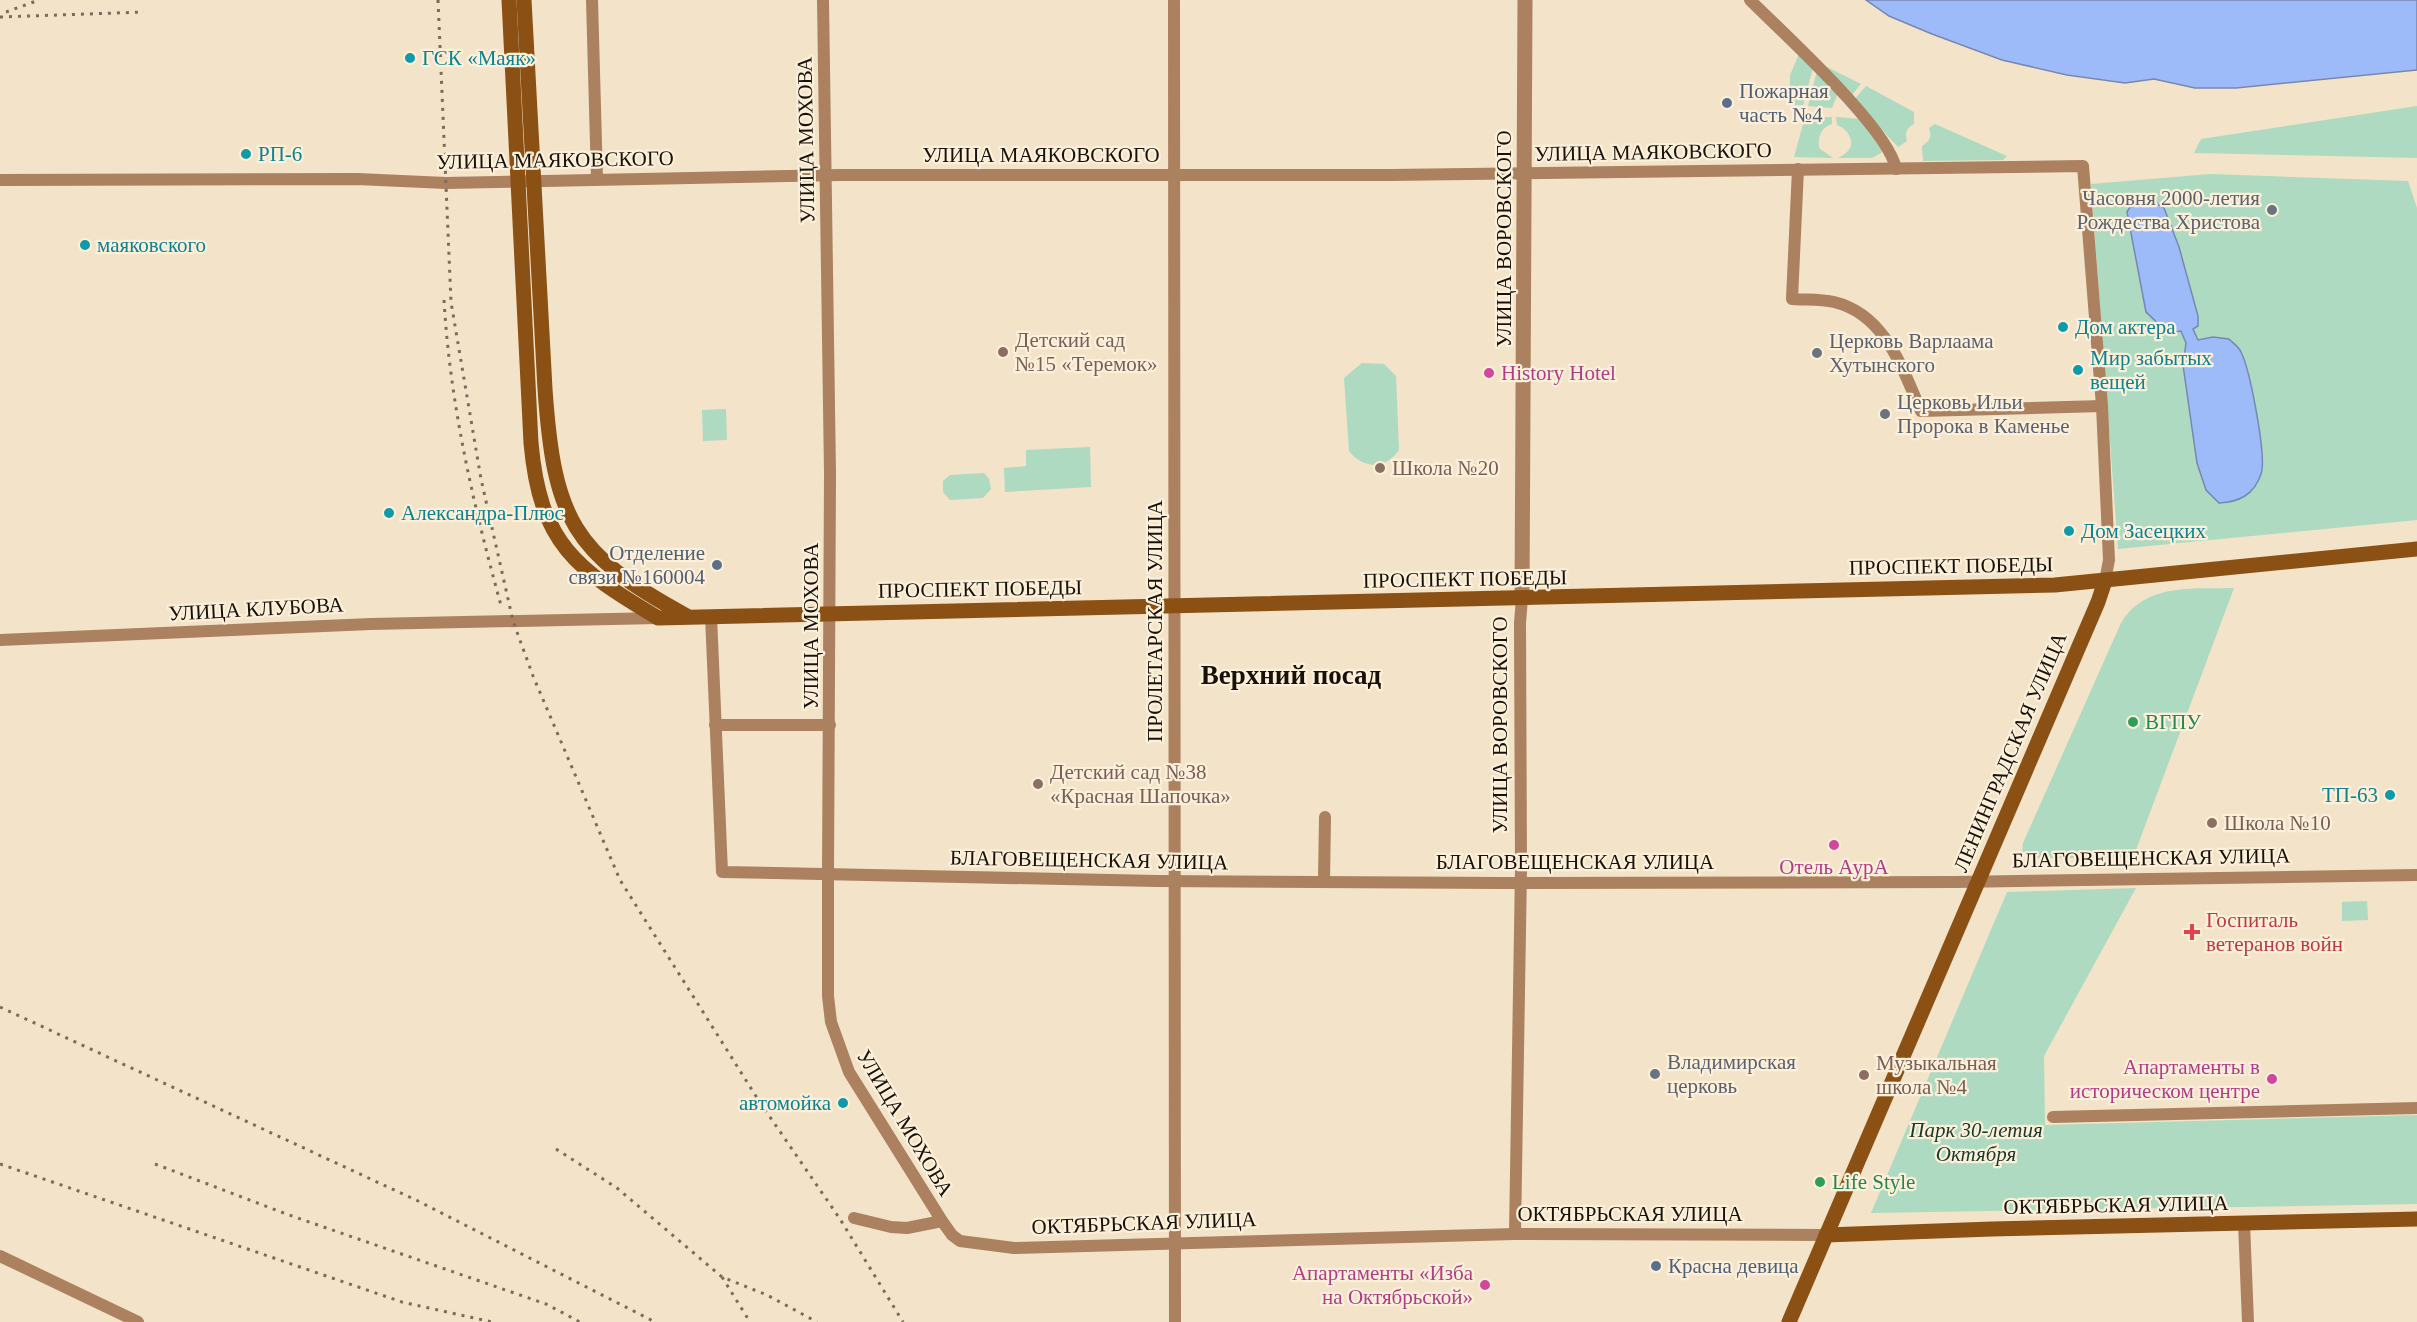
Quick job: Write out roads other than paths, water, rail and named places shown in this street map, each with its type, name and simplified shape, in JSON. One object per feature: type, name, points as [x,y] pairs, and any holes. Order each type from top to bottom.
[{"type":"main road","points":[[509,0],[531,443],[535,477],[542,505],[560,542],[583,569],[601,583],[658,618]]},
{"type":"main road","points":[[525,0],[548,439],[559,494],[575,527],[602,560],[652,597],[689,617]]},
{"type":"main road","name":"ПРОСПЕКТ ПОБЕДЫ","points":[[658,618],[2055,585],[2417,549]]},
{"type":"main road","name":"ЛЕНИНГРАДСКАЯ УЛИЦА","points":[[1789,1322],[2105,581]]},
{"type":"main road","name":"ОКТЯБРЬСКАЯ УЛИЦА","points":[[1826,1235],[2417,1219]]},
{"type":"street","points":[[592,0],[597,179]]},
{"type":"street","name":"УЛИЦА МОХОВА","points":[[824,0],[831,613],[828,996],[831,1023],[849,1072],[942,1221]]},
{"type":"street","name":"ПРОЛЕТАРСКАЯ УЛИЦА","points":[[1174,0],[1173,1242],[1175,1322]]},
{"type":"street","name":"УЛИЦА ВОРОВСКОГО","points":[[1515,1234],[1521,883],[1520,623],[1525,0]]},
{"type":"street","points":[[1750,0],[1861,113],[1888,147],[1896,168]]},
{"type":"street","name":"УЛИЦА МАЯКОВСКОГО","points":[[0,180],[357,179],[446,183],[825,176],[1525,173],[2083,166]]},
{"type":"street","name":"ЛЕНИНГРАДСКАЯ УЛИЦА","points":[[2083,166],[2102,406],[2109,560],[2105,581]]},
{"type":"street","points":[[1798,169],[1792,299],[1831,301],[1841,304],[1858,313],[1882,333],[1892,346],[1921,411],[2102,406]]},
{"type":"street","points":[[711,616],[716,725],[830,725]]},
{"type":"street","name":"ПРОСПЕКТ ПОБЕДЫ","points":[[513,621],[658,618]]},
{"type":"street","name":"УЛИЦА КЛУБОВА","points":[[0,640],[371,624],[513,621]]},
{"type":"street","name":"БЛАГОВЕЩЕНСКАЯ УЛИЦА","points":[[716,725],[722,872],[1175,881],[1521,883],[2417,875]]},
{"type":"street","points":[[1324,881],[1325,817]]},
{"type":"street","points":[[2053,1117],[2417,1108]]},
{"type":"street","points":[[855,1218],[891,1227],[907,1228],[942,1221]]},
{"type":"street","name":"ОКТЯБРЬСКАЯ УЛИЦА","points":[[942,1221],[952,1236],[960,1240],[1014,1248],[1515,1234],[1826,1235]]},
{"type":"street","points":[[2244,1224],[2248,1322]]},
{"type":"street","points":[[0,1256],[138,1322]]},
{"type":"water","points":[[1866,0],[2417,0],[2417,70],[2236,88],[2195,88],[2154,79],[2125,83],[2067,75],[2002,60],[1889,16]]},
{"type":"water","points":[[2151,200],[2164,208],[2179,247],[2198,316],[2198,326],[2193,329],[2198,340],[2213,337],[2229,339],[2240,350],[2249,376],[2260,433],[2261,474],[2250,492],[2233,501],[2219,503],[2206,490],[2197,463],[2183,365],[2186,343],[2181,331],[2165,330],[2146,312],[2127,212],[2130,207]]},
{"type":"railway","points":[[6,12],[39,0]]},
{"type":"railway","points":[[438,0],[451,302],[481,479],[513,621],[533,676],[620,880],[759,1101],[840,1219],[903,1322]]},
{"type":"railway","points":[[0,17],[144,12]]},
{"type":"railway","points":[[444,300],[452,378],[465,456],[502,609]]},
{"type":"railway","points":[[0,1007],[418,1201],[655,1322]]},
{"type":"railway","points":[[556,1149],[617,1188],[722,1277],[767,1295],[817,1322]]},
{"type":"railway","points":[[0,1164],[402,1302],[492,1322]]},
{"type":"railway","points":[[155,1164],[289,1215],[546,1304],[580,1322]]},
{"type":"railway","points":[[722,1277],[750,1322]]},
{"type":"place","name":"ГСК «Маяк»","points":[[410,58]]},
{"type":"place","name":"Пожарная часть №4","points":[[1727,103]]},
{"type":"place","name":"РП-6","points":[[246,154]]},
{"type":"place","name":"Часовня 2000-летия Рождества Христова","points":[[2272,210]]},
{"type":"place","name":"маяковского","points":[[85,245]]},
{"type":"place","name":"Дом актера","points":[[2063,327]]},
{"type":"place","name":"Детский сад №15 «Теремок»","points":[[1003,352]]},
{"type":"place","name":"Церковь Варлаама Хутынского","points":[[1817,353]]},
{"type":"place","name":"Мир забытых вещей","points":[[2078,370]]},
{"type":"place","name":"History Hotel","points":[[1489,373]]},
{"type":"place","name":"Церковь Ильи Пророка в Каменье","points":[[1885,414]]},
{"type":"place","name":"Школа №20","points":[[1380,468]]},
{"type":"place","name":"Александра-Плюс","points":[[389,513]]},
{"type":"place","name":"Дом Засецких","points":[[2069,531]]},
{"type":"place","name":"Отделение связи №160004","points":[[717,565]]},
{"type":"place","name":"ВГПУ","points":[[2133,722]]},
{"type":"place","name":"Детский сад №38 «Красная Шапочка»","points":[[1038,784]]},
{"type":"place","name":"ТП-63","points":[[2390,795]]},
{"type":"place","name":"Школа №10","points":[[2212,823]]},
{"type":"place","name":"Отель АурА","points":[[1834,845]]},
{"type":"place","name":"Госпиталь ветеранов войн","points":[[2192,932]]},
{"type":"place","name":"Владимирская церковь","points":[[1655,1074]]},
{"type":"place","name":"Музыкальная школа №4","points":[[1864,1075]]},
{"type":"place","name":"Апартаменты в историческом центре","points":[[2272,1079]]},
{"type":"place","name":"автомойка","points":[[843,1103]]},
{"type":"place","name":"Life Style","points":[[1820,1182]]},
{"type":"place","name":"Красна девица","points":[[1656,1266]]},
{"type":"place","name":"Апартаменты «Изба на Октябрьской»","points":[[1485,1285]]},
{"type":"district","name":"Верхний посад","points":[[1291,675]]},
{"type":"park label","name":"Парк 30-летия Октября","points":[[1976,1142]]}]
